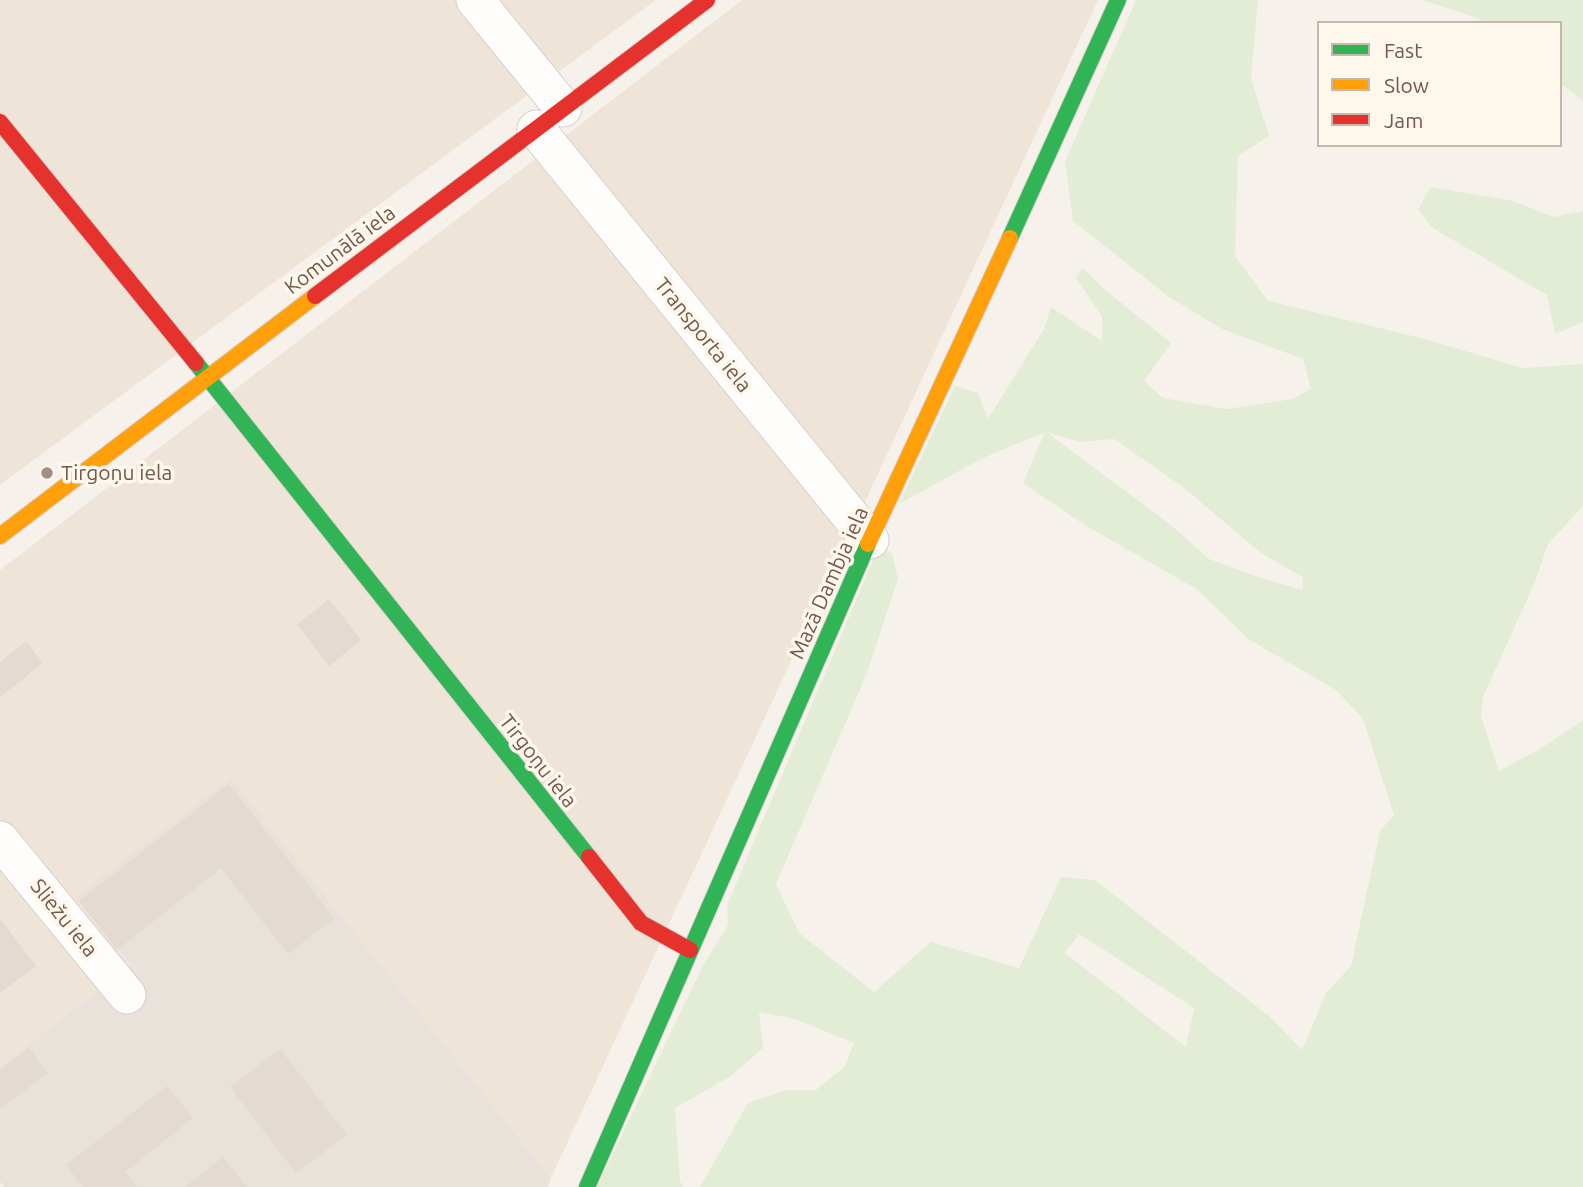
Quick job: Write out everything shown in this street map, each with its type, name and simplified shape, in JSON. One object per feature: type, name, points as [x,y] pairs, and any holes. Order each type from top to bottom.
[{"type":"street","name":"Transporta iela","points":[[475,0],[550,119],[870,540]]},
{"type":"street","name":"Komunālā iela","points":[[0,536],[707,0]]},
{"type":"street","name":"Mazā Dambja iela","points":[[587,1187],[870,540],[1118,0]]},
{"type":"street","name":"Tirgoņu iela","points":[[0,122],[207,377],[641,923],[690,950]]},
{"type":"street","name":"Sliežu iela","points":[[0,840],[127,995]]},
{"type":"shaded area","points":[[0,0],[656,0],[0,485]]},
{"type":"shaded area","points":[[742,0],[1098,0],[551,1178],[231,777],[74,897],[131,965],[0,1066],[0,570]]},
{"type":"shaded area","points":[[231,777],[551,1178],[548,1187],[4,1187],[0,1182],[0,1066],[131,965],[74,897]]},
{"type":"green space","points":[[1136,0],[1258,0],[1251,78],[1269,136],[1238,156],[1235,256],[1268,301],[1421,338],[1523,368],[1583,364],[1583,506],[1548,544],[1535,582],[1483,697],[1481,716],[1499,771],[1538,750],[1583,720],[1583,1187],[700,1187],[748,1103],[787,1090],[816,1090],[845,1066],[854,1043],[795,1019],[759,1012],[763,1048],[731,1076],[675,1108],[680,1181],[683,1187],[597,1187],[702,967],[728,925],[727,905],[879,546],[892,553],[898,579],[867,673],[776,884],[799,933],[874,992],[931,942],[1019,968],[1061,877],[1095,880],[1269,1016],[1302,1050],[1326,993],[1351,966],[1380,831],[1394,815],[1363,719],[1336,690],[1248,639],[1198,590],[1083,524],[1023,483],[1045,432],[981,459],[899,504],[955,386],[978,393],[988,419],[1044,329],[1051,307],[1102,341],[1102,316],[1076,278],[1083,268],[1103,288],[1171,343],[1144,381],[1163,398],[1227,409],[1293,399],[1311,389],[1303,359],[1222,329],[1169,297],[1073,221],[1065,161]],"holes":[[[1048,433],[1081,442],[1114,439],[1183,487],[1261,553],[1303,577],[1303,590],[1209,559],[1171,525]],[[1079,934],[1194,1008],[1186,1047],[1065,953]]]},
{"type":"green space","points":[[1422,0],[1583,0],[1583,101],[1562,85],[1562,21],[1481,21]]},
{"type":"green space","points":[[1431,187],[1513,201],[1554,217],[1583,211],[1583,322],[1555,334],[1547,295],[1431,227],[1418,209]]},
{"type":"building","points":[[329,599],[361,640],[329,666],[297,624]]},
{"type":"building","points":[[26,641],[43,663],[0,697],[0,662]]},
{"type":"building","points":[[229,784],[334,918],[288,954],[221,868],[117,950],[79,901]]},
{"type":"building","points":[[0,918],[36,966],[0,993]]},
{"type":"building","points":[[29,1048],[48,1073],[0,1109],[0,1070]]},
{"type":"building","points":[[280,1049],[347,1135],[296,1173],[230,1087]]},
{"type":"building","points":[[167,1086],[193,1118],[125,1172],[137,1187],[83,1187],[66,1165]]},
{"type":"building","points":[[223,1157],[247,1187],[185,1187]]},
{"type":"traffic: fast","points":[[1010,238],[1118,0]]},
{"type":"traffic: fast","points":[[196,363],[589,857]]},
{"type":"traffic: fast","points":[[587,1187],[868,544]]},
{"type":"traffic: slow","points":[[868,544],[1010,238]]},
{"type":"traffic: slow","points":[[0,536],[315,296]]},
{"type":"traffic: jam","points":[[315,296],[707,0]]},
{"type":"traffic: jam","points":[[0,122],[196,363]]},
{"type":"traffic: jam","points":[[589,857],[641,923],[690,950]]},
{"type":"place","name":"Tirgoņu iela","points":[[47,473]]}]
